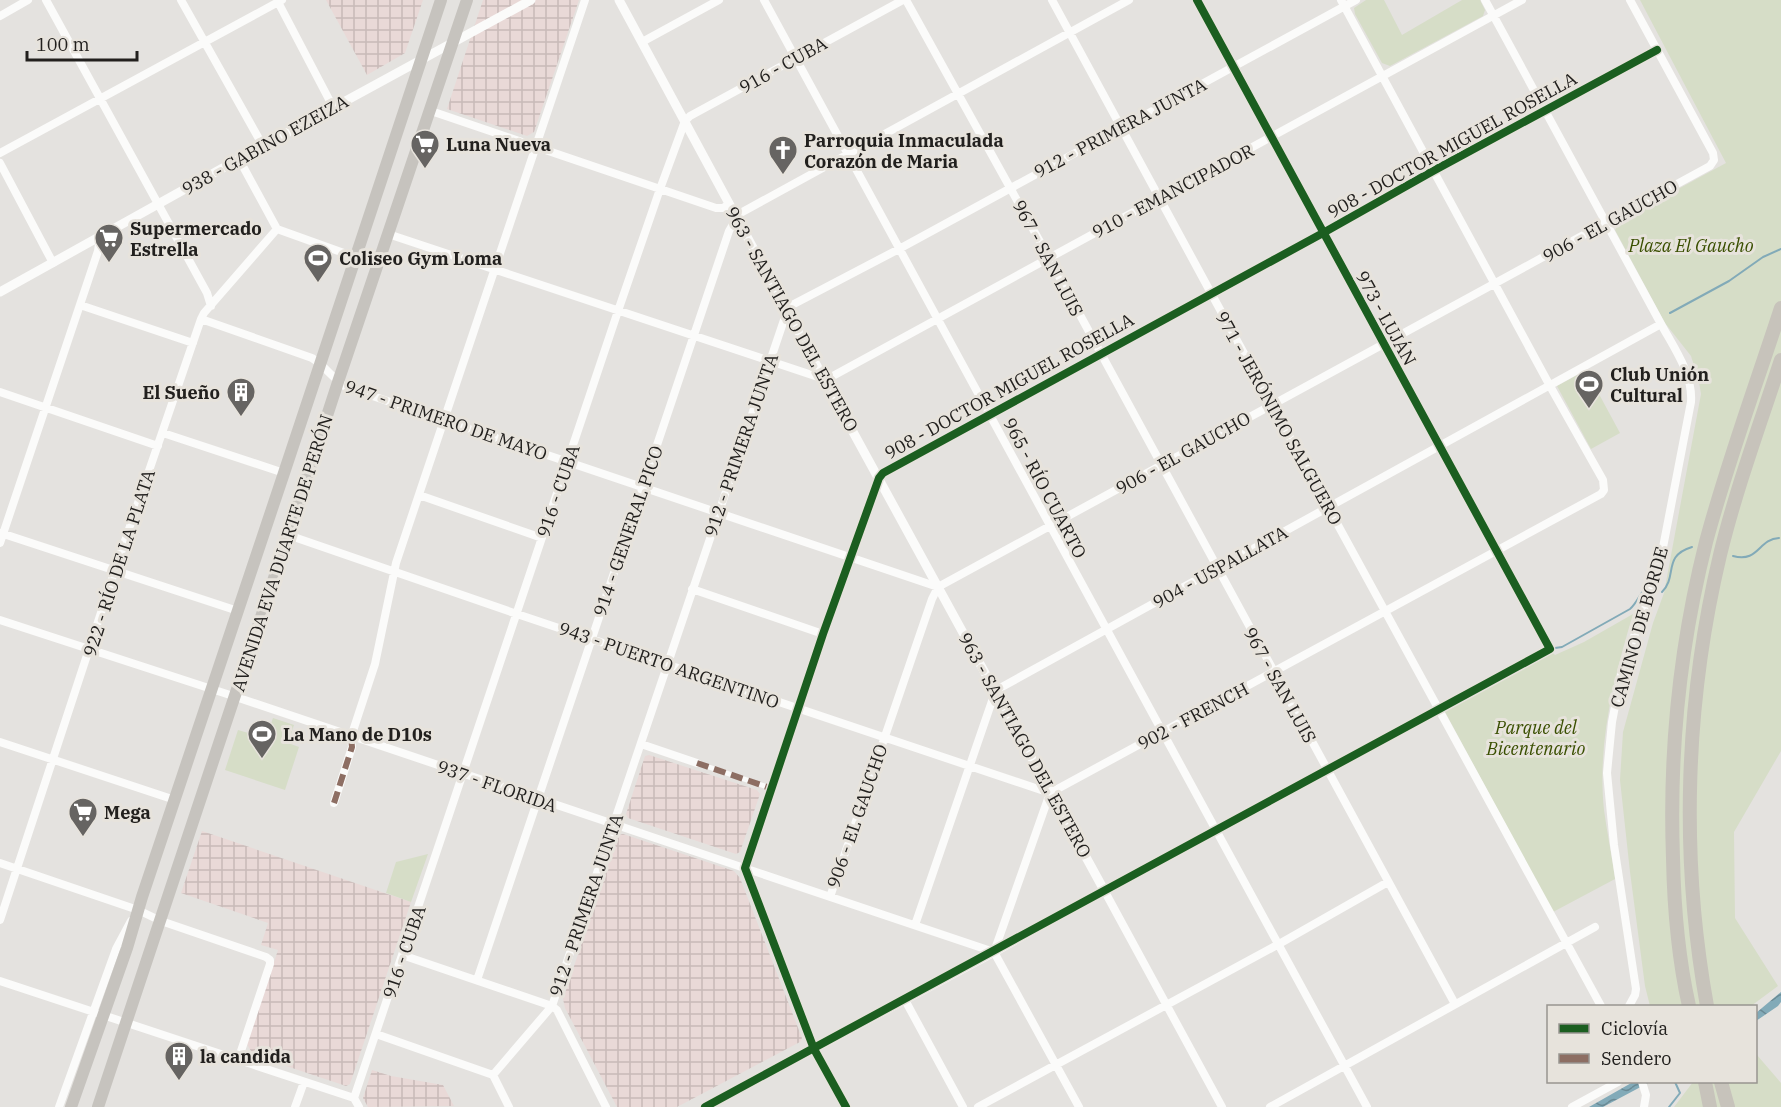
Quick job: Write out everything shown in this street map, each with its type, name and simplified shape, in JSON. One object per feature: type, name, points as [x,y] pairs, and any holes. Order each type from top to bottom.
[{"type":"highway","points":[[1689,1005],[1682,978],[1677,937],[1671,823],[1673,748],[1680,677],[1696,585],[1707,539],[1781,308]]},
{"type":"highway","points":[[1707,1005],[1695,927],[1690,835],[1690,774],[1696,694],[1720,556],[1781,360]]},
{"type":"highway","points":[[1705,1083],[1710,1107]]},
{"type":"highway","points":[[1721,1083],[1728,1107]]},
{"type":"main road","name":"AVENIDA EVA DUARTE DE PERÓN","points":[[71,1107],[98,1012],[127,948],[441,0]]},
{"type":"main road","name":"AVENIDA EVA DUARTE DE PERÓN","points":[[127,1022],[144,972],[144,956],[159,920],[235,697],[467,0]]},
{"type":"main road","points":[[98,1107],[127,1022]]},
{"type":"street","points":[[0,16],[28,0]]},
{"type":"street","points":[[46,0],[207,293],[211,306]]},
{"type":"street","points":[[182,0],[263,146]]},
{"type":"street","name":"938 - GABINO EZEIZA","points":[[0,292],[531,0]]},
{"type":"street","points":[[334,803],[352,747],[351,737],[376,657],[393,572],[585,0]]},
{"type":"street","name":"963 - SANTIAGO DEL ESTERO","points":[[619,0],[1104,890]]},
{"type":"street","points":[[642,42],[719,0]]},
{"type":"street","name":"965 - RÍO CUARTO","points":[[764,0],[1105,630],[1367,1107]]},
{"type":"street","name":"916 - CUBA","points":[[354,1098],[618,311],[685,121],[690,116],[904,0]]},
{"type":"street","name":"967 - SAN LUIS","points":[[904,0],[1049,258],[1455,1005]]},
{"type":"street","name":"971 - JERÓNIMO SALGUERO","points":[[1052,0],[1600,1005]]},
{"type":"street","name":"914 - GENERAL PICO","points":[[477,980],[732,226],[737,219],[846,154],[1129,0]]},
{"type":"street","name":"973 - LUJÁN","points":[[1197,0],[1550,649],[1438,708]]},
{"type":"street","name":"912 - PRIMERA JUNTA","points":[[494,1075],[554,1008],[613,825],[787,311],[792,305],[1234,66],[1343,3],[1356,0]]},
{"type":"street","name":"CAMINO DE BORDE","points":[[1485,0],[1661,324],[1686,372],[1691,387],[1657,574],[1621,675],[1609,749],[1608,793],[1635,989],[1635,995],[1630,1005]]},
{"type":"street","name":"910 - EMANCIPADOR","points":[[824,379],[938,320],[1522,0]]},
{"type":"street","points":[[1630,0],[1657,50]]},
{"type":"street","points":[[0,153],[280,1],[333,107]]},
{"type":"street","points":[[1343,3],[1550,386]]},
{"type":"street","name":"908 - DOCTOR MIGUEL ROSELLA","points":[[745,868],[849,557],[883,472],[1657,50]]},
{"type":"street","name":"906 - EL GAUCHO","points":[[830,897],[938,587],[1710,166],[1714,160],[1713,153],[1657,50]]},
{"type":"street","points":[[430,111],[716,208],[723,208],[729,204]]},
{"type":"street","points":[[239,159],[277,229],[355,257]]},
{"type":"street","points":[[0,163],[53,263]]},
{"type":"street","name":"922 - RÍO DE LA PLATA","points":[[0,920],[115,570],[201,319],[277,229]]},
{"type":"street","points":[[388,234],[824,379]]},
{"type":"street","points":[[0,543],[98,251],[100,237]]},
{"type":"street","points":[[80,305],[193,343]]},
{"type":"street","name":"947 - PRIMERO DE MAYO","points":[[201,319],[312,358],[345,387],[938,587]]},
{"type":"street","name":"904 - USPALLATA","points":[[995,692],[1003,685],[1661,324]]},
{"type":"street","name":"902 - FRENCH","points":[[1050,793],[1601,494],[1604,486],[1603,480],[1550,386]]},
{"type":"street","points":[[0,392],[158,446]]},
{"type":"street","points":[[163,433],[284,473]]},
{"type":"street","points":[[419,495],[542,537]]},
{"type":"street","points":[[2,533],[238,611]]},
{"type":"street","name":"943 - PUERTO ARGENTINO","points":[[288,535],[1050,793]]},
{"type":"street","points":[[692,589],[823,633]]},
{"type":"street","name":"937 - FLORIDA","points":[[0,620],[994,952]]},
{"type":"street","points":[[915,925],[995,692]]},
{"type":"street","points":[[705,1107],[722,1103],[814,1049],[1438,708]]},
{"type":"street","points":[[0,742],[175,800]]},
{"type":"street","points":[[641,744],[770,788]]},
{"type":"street","points":[[1050,793],[994,952],[1079,1107]]},
{"type":"street","points":[[0,863],[138,910],[159,920],[263,955],[270,960],[238,1060]]},
{"type":"street","points":[[745,868],[814,1049],[846,1107]]},
{"type":"street","points":[[978,1107],[1279,944],[1388,882]]},
{"type":"street","points":[[1104,890],[1222,1107]]},
{"type":"street","points":[[1270,1107],[1595,927]]},
{"type":"street","points":[[402,956],[554,1008],[606,1107]]},
{"type":"street","points":[[0,981],[354,1098],[359,1107]]},
{"type":"street","points":[[905,1000],[963,1107]]},
{"type":"street","name":"AVENIDA EVA DUARTE DE PERÓN","points":[[59,1107],[98,1012]]},
{"type":"street","points":[[376,1034],[494,1075],[507,1106]]},
{"type":"street","points":[[296,1107],[304,1082]]},
{"type":"street","points":[[1572,1107],[1616,1083]]},
{"type":"street","points":[[1644,1084],[1647,1099],[1644,1107]]},
{"type":"shaded area","points":[[326,0],[423,0],[405,53],[367,75]]},
{"type":"shaded area","points":[[483,0],[579,0],[534,132],[527,136],[447,109]]},
{"type":"shaded area","points":[[649,755],[757,790],[760,794],[740,852],[736,854],[628,818],[626,814],[645,756]]},
{"type":"shaded area","points":[[202,831],[411,902],[350,1084],[346,1086],[253,1055],[247,1044],[278,950],[261,945],[268,923],[181,893]]},
{"type":"shaded area","points":[[623,834],[734,871],[740,878],[802,1038],[800,1042],[677,1107],[617,1107],[565,1008],[563,999],[618,835]]},
{"type":"shaded area","points":[[372,1070],[391,1076],[443,1085],[454,1106],[368,1107],[363,1098]]},
{"type":"green space","points":[[1366,0],[1384,0],[1402,35],[1462,0],[1480,0],[1485,10],[1483,16],[1390,66],[1382,63],[1355,14],[1354,8]]},
{"type":"green space","name":"Plaza El Gaucho","points":[[1640,0],[1781,0],[1781,751],[1734,832],[1735,918],[1778,986],[1752,1005],[1650,1005],[1645,986],[1620,780],[1623,732],[1653,623],[1664,593],[1701,394],[1691,356],[1665,323],[1615,230],[1621,220],[1726,163]]},
{"type":"green space","name":"Club Unión Cultural","points":[[1586,370],[1620,433],[1591,449],[1557,386]]},
{"type":"green space","name":"Parque del Bicentenario","points":[[1633,614],[1614,686],[1603,760],[1604,810],[1615,879],[1553,912],[1444,710],[1551,651],[1555,655],[1584,642]]},
{"type":"green space","name":"La Mano de D10s","points":[[273,718],[294,725],[288,743],[299,747],[285,790],[225,770],[238,730],[266,738]]},
{"type":"green space","points":[[428,854],[411,902],[386,893],[396,862]]},
{"type":"green space","points":[[1757,1055],[1781,1083],[1781,1107],[1674,1107],[1692,1083],[1757,1083]]},
{"type":"water","points":[[1781,992],[1781,1002],[1778,1006],[1757,1020],[1757,1012]]},
{"type":"water","points":[[1631,1083],[1648,1083],[1603,1107],[1589,1107]]},
{"type":"waterway","points":[[1670,313],[1729,281],[1763,257],[1781,249]]},
{"type":"waterway","points":[[1733,556],[1748,556],[1772,539],[1779,538]]},
{"type":"waterway","points":[[1662,592],[1667,586],[1677,556],[1692,547]]},
{"type":"waterway","points":[[1555,648],[1562,647],[1630,609],[1645,589]]},
{"type":"waterway","points":[[1669,1107],[1680,1093],[1675,1083]]},
{"type":"marked path","points":[[334,803],[352,747],[351,737]]},
{"type":"marked path","points":[[697,763],[770,788]]},
{"type":"cycle path","points":[[705,1107],[1550,649],[1197,0]]},
{"type":"cycle path","points":[[846,1107],[814,1049],[745,868],[823,634],[879,478],[883,473],[1657,50]]},
{"type":"place","name":"Luna Nueva","points":[[425,170]]},
{"type":"place","name":"Parroquia Inmaculada Corazón de Maria","points":[[783,176]]},
{"type":"place","name":"Supermercado Estrella","points":[[109,264]]},
{"type":"place","name":"Coliseo Gym Loma","points":[[318,284]]},
{"type":"place","name":"Club Unión Cultural","points":[[1589,410]]},
{"type":"place","name":"El Sueño","points":[[241,418]]},
{"type":"place","name":"La Mano de D10s","points":[[262,760]]},
{"type":"place","name":"Mega","points":[[83,838]]},
{"type":"place","name":"la candida","points":[[179,1082]]}]
